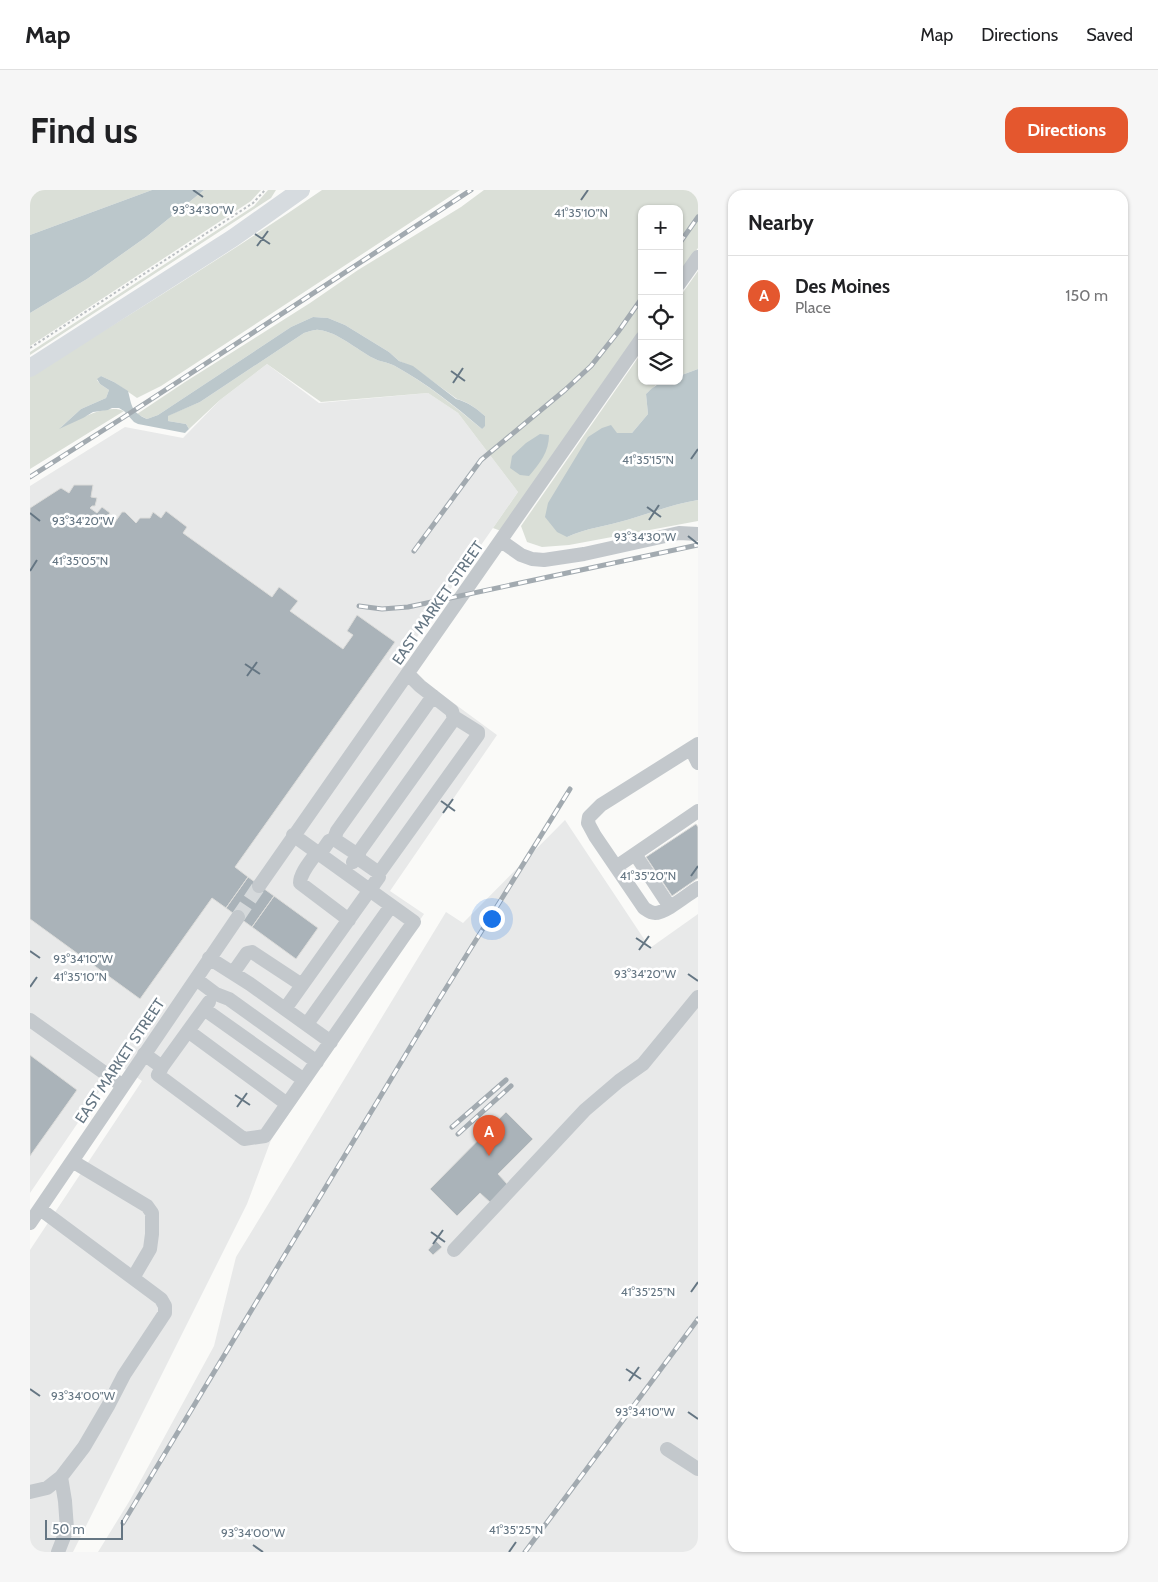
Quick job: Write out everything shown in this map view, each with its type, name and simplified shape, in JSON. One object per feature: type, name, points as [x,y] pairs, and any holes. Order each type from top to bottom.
[{"type":"main road","points":[[30,368],[233,238],[301,190]]},
{"type":"street","points":[[683,278],[698,257]]},
{"type":"street","name":"EAST MARKET STREET","points":[[259,886],[641,340]]},
{"type":"street","points":[[501,541],[521,555],[532,559],[544,560],[584,554],[679,533],[698,534]]},
{"type":"street","points":[[285,1009],[380,877],[379,872],[478,736],[478,732],[454,717],[452,712],[408,674]]},
{"type":"street","points":[[349,920],[300,883],[299,880],[318,854],[334,839],[432,696]]},
{"type":"street","points":[[346,873],[391,806],[451,724],[454,717]]},
{"type":"street","points":[[698,762],[694,747],[601,805],[593,811],[588,823],[616,868],[644,908],[649,912],[656,913],[670,907],[698,888]]},
{"type":"street","points":[[616,868],[698,811]]},
{"type":"street","points":[[216,994],[158,1075],[244,1139],[265,1136],[414,922],[293,836]]},
{"type":"street","points":[[334,839],[379,872]]},
{"type":"street","points":[[636,854],[670,907]]},
{"type":"street","points":[[306,1024],[391,906]]},
{"type":"street","name":"EAST MARKET STREET","points":[[30,1223],[238,917]]},
{"type":"street","points":[[233,973],[247,953],[252,952],[302,985]]},
{"type":"street","points":[[210,958],[331,1042]]},
{"type":"street","points":[[196,979],[216,994],[228,999],[317,1062]]},
{"type":"street","points":[[454,1250],[585,1110],[618,1081],[643,1064],[698,997]]},
{"type":"street","points":[[204,1009],[304,1080]]},
{"type":"street","points":[[30,1020],[122,1086]]},
{"type":"street","points":[[188,1031],[287,1104]]},
{"type":"street","points":[[144,1054],[162,1067]]},
{"type":"street","points":[[72,1161],[147,1206],[152,1213],[150,1249],[133,1278]]},
{"type":"street","points":[[30,1492],[46,1488],[61,1477],[84,1447],[124,1375],[165,1313],[165,1306],[161,1299],[40,1209]]},
{"type":"street","points":[[668,1449],[698,1469]]},
{"type":"street","points":[[58,1552],[67,1529],[61,1477]]},
{"type":"path","points":[[30,348],[253,203],[264,190]]},
{"type":"shaded area","points":[[30,190],[152,190],[30,235]]},
{"type":"shaded area","points":[[152,190],[204,190],[146,237],[87,279],[30,313],[30,235]]},
{"type":"shaded area","points":[[204,190],[261,190],[251,201],[30,346],[30,313],[87,279],[146,237]]},
{"type":"shaded area","points":[[268,190],[276,190],[271,198],[30,355],[30,352],[254,206]]},
{"type":"shaded area","points":[[322,190],[460,190],[161,386],[137,398],[114,382],[101,376],[97,380],[109,390],[106,398],[81,409],[60,428],[101,411],[117,409],[124,411],[30,469],[30,376],[214,262]]},
{"type":"shaded area","points":[[484,190],[698,190],[698,248],[683,269],[683,205],[638,205],[638,337],[501,531],[493,528],[518,492],[458,413],[428,393],[321,402],[267,364],[220,400],[189,429],[186,424],[168,421],[167,416],[200,402],[304,333],[317,330],[333,334],[373,358],[392,365],[418,380],[482,429],[485,416],[476,408],[457,399],[413,367],[399,361],[389,352],[345,325],[328,318],[313,317],[291,327],[158,415],[147,419],[137,414],[358,270],[461,207]]},
{"type":"shaded area","points":[[698,271],[698,369],[683,375],[683,295]]},
{"type":"shaded area","points":[[313,317],[328,318],[345,325],[389,352],[399,361],[413,366],[456,399],[482,413],[485,416],[485,426],[482,429],[440,395],[395,366],[373,358],[333,334],[326,331],[313,330],[304,333],[200,402],[168,416],[168,421],[186,424],[189,429],[185,433],[138,424],[119,408],[93,412],[59,429],[81,409],[106,398],[109,390],[100,384],[97,379],[101,376],[128,391],[135,411],[147,419],[158,415],[291,327]]},
{"type":"shaded area","points":[[638,358],[638,385],[656,385],[646,394],[648,414],[632,433],[617,433],[567,537],[589,529],[698,500],[698,521],[569,545],[542,547],[527,542],[521,526]]},
{"type":"shaded area","points":[[267,364],[319,403],[428,393],[458,413],[518,492],[399,663],[497,735],[390,891],[424,914],[271,1140],[247,1204],[73,1552],[30,1552],[30,1250],[142,1081],[118,1064],[30,1193],[30,486],[125,427],[183,438],[220,400]]},
{"type":"shaded area","points":[[698,369],[698,500],[589,529],[567,537],[557,532],[545,517],[548,503],[588,437],[602,428],[611,425],[617,433],[632,433],[648,414],[646,394],[657,385],[683,385],[683,375]]},
{"type":"shaded area","points":[[540,434],[549,435],[546,452],[529,476],[520,475],[510,468],[512,456],[526,443]]},
{"type":"shaded area","points":[[565,820],[650,948],[698,914],[698,1552],[98,1552],[130,1500],[214,1346],[236,1257],[446,912],[463,923]]},
{"type":"building","points":[[74,485],[93,485],[91,497],[97,498],[95,506],[90,508],[97,513],[102,507],[110,513],[106,520],[113,525],[122,512],[125,512],[136,523],[140,518],[150,518],[153,512],[161,518],[166,511],[187,527],[183,533],[272,597],[279,587],[298,601],[290,611],[343,649],[353,635],[347,631],[357,615],[395,642],[235,867],[248,877],[226,908],[212,898],[140,999],[30,919],[30,508],[61,488],[69,493]]},
{"type":"building","points":[[696,824],[698,827],[698,878],[672,896],[646,857]]},
{"type":"building","points":[[248,877],[274,896],[252,927],[226,908]]},
{"type":"building","points":[[274,896],[318,928],[296,959],[252,927]]},
{"type":"building","points":[[30,1055],[77,1090],[30,1156]]},
{"type":"building","points":[[506,1112],[533,1139],[498,1174],[508,1185],[492,1204],[480,1193],[457,1216],[430,1189]]},
{"type":"building","points":[[436,1241],[442,1247],[433,1255],[428,1250]]},
{"type":"tunnel","points":[[238,917],[259,886]]},
{"type":"railway","points":[[30,477],[471,190]]},
{"type":"railway","points":[[683,238],[698,217]]},
{"type":"railway","points":[[414,551],[481,460],[591,366],[638,304]]},
{"type":"railway","points":[[359,606],[382,609],[408,607],[698,545]]},
{"type":"railway","points":[[123,1523],[438,1001],[570,789]]},
{"type":"railway","points":[[452,1127],[506,1080]]},
{"type":"railway","points":[[458,1134],[511,1086]]},
{"type":"railway","points":[[525,1552],[698,1319]]},
{"type":"place","name":"Des Moines","points":[[489,1156]]}]
